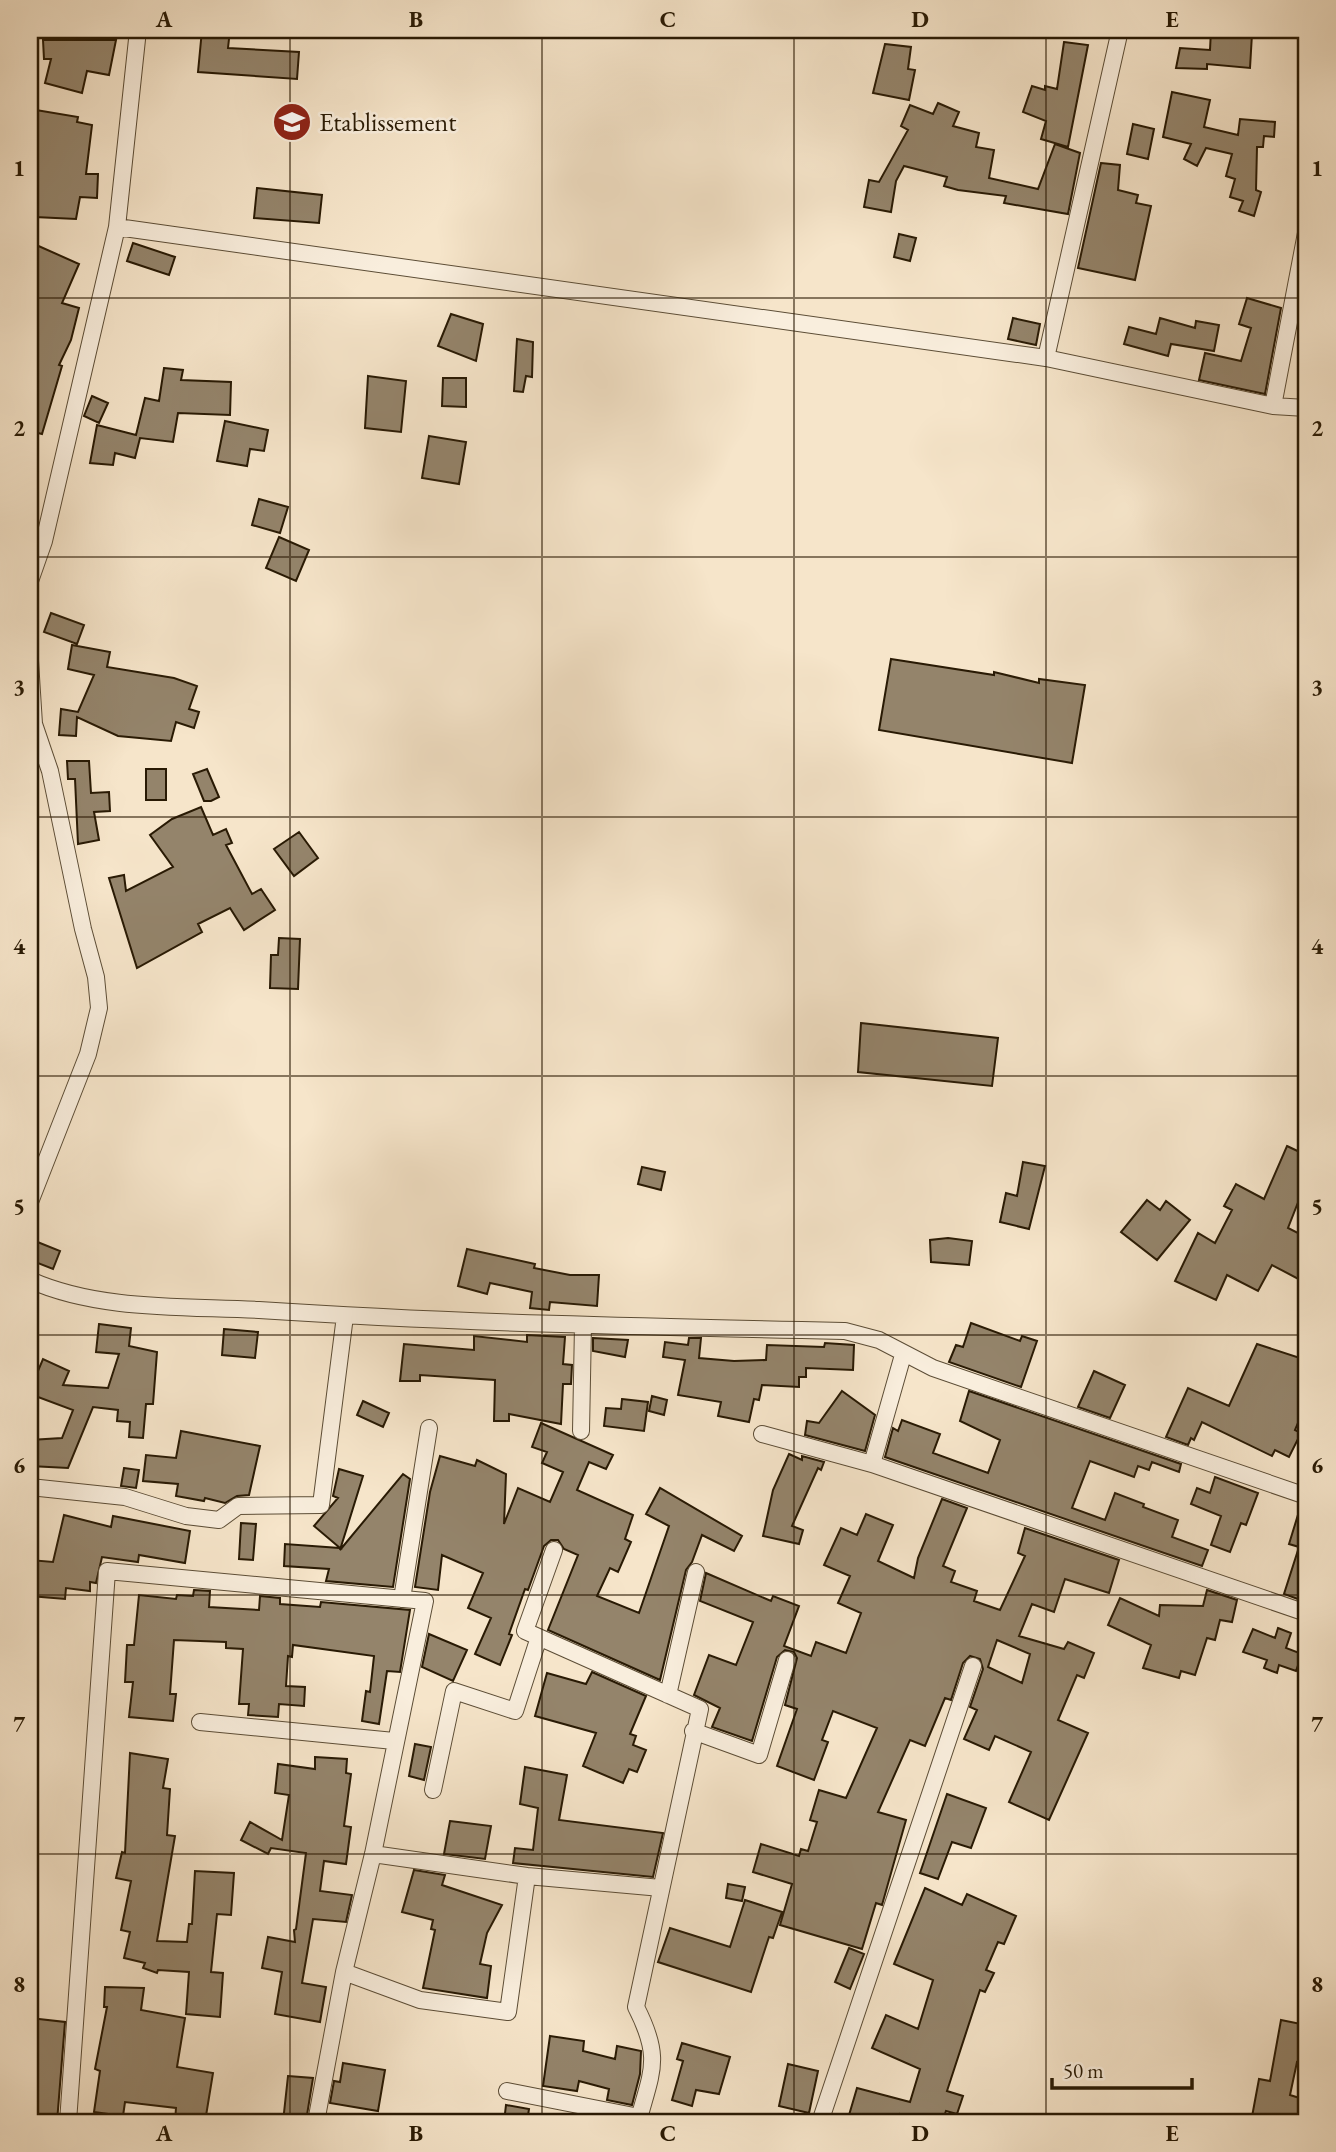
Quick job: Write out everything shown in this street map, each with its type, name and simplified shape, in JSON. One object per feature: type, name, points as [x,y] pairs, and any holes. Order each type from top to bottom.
[{"type":"street","points":[[30,581],[44,541],[117,228],[138,30]]},
{"type":"street","points":[[1046,358],[1121,30]]},
{"type":"street","points":[[117,228],[1046,358],[1273,405],[1306,408]]},
{"type":"street","points":[[1273,405],[1306,233]]},
{"type":"street","points":[[30,661],[34,724],[50,771],[83,929],[96,977],[99,1009],[88,1055],[30,1202]]},
{"type":"street","points":[[30,1280],[66,1295],[345,1315],[583,1325],[845,1331],[879,1340],[903,1355],[1306,1496]]},
{"type":"street","points":[[30,1487],[125,1497],[186,1516],[219,1520],[238,1506],[321,1505],[345,1315]]},
{"type":"street","points":[[581,1430],[583,1325]]},
{"type":"street","points":[[872,1464],[903,1355]]},
{"type":"street","points":[[402,1599],[429,1428]]},
{"type":"street","points":[[762,1434],[872,1464],[1306,1613]]},
{"type":"street","points":[[507,2091],[639,2120],[653,2066],[653,2042],[636,2007],[693,1731],[700,1709],[525,1631],[554,1550]]},
{"type":"street","points":[[68,2122],[107,1572],[425,1601],[394,1741],[373,1854],[344,1972],[316,2122]]},
{"type":"street","points":[[668,1695],[696,1572]]},
{"type":"street","points":[[433,1790],[454,1691],[515,1711],[538,1637]]},
{"type":"street","points":[[693,1731],[759,1755],[787,1660]]},
{"type":"street","points":[[820,2122],[973,1666]]},
{"type":"street","points":[[200,1722],[394,1741]]},
{"type":"street","points":[[373,1854],[527,1876],[661,1888]]},
{"type":"street","points":[[344,1972],[419,2000],[508,2012],[527,1876]]},
{"type":"building","points":[[202,30],[230,30],[228,48],[299,52],[297,79],[198,72]]},
{"type":"building","points":[[1211,30],[1252,34],[1250,68],[1207,64],[1207,69],[1176,68],[1180,48],[1210,50]]},
{"type":"building","points":[[43,40],[116,40],[109,75],[87,71],[82,93],[45,83],[51,59],[44,59]]},
{"type":"building","points":[[1064,42],[1088,45],[1068,147],[1041,139],[1046,121],[1023,112],[1032,86],[1045,90],[1045,86],[1057,89]]},
{"type":"building","points":[[885,44],[911,47],[908,69],[915,70],[909,100],[873,93]]},
{"type":"building","points":[[1172,92],[1210,100],[1204,127],[1238,135],[1240,119],[1275,122],[1274,137],[1264,136],[1263,147],[1257,147],[1256,190],[1261,192],[1254,216],[1239,211],[1243,201],[1230,197],[1235,179],[1226,176],[1232,154],[1206,148],[1197,166],[1184,159],[1191,144],[1163,137]]},
{"type":"building","points":[[938,103],[959,112],[953,126],[979,133],[976,147],[994,150],[989,178],[1038,189],[1055,144],[1080,153],[1068,214],[1004,203],[1006,196],[944,186],[947,177],[904,166],[896,181],[891,212],[864,207],[869,180],[879,182],[908,130],[901,126],[910,105],[933,114]]},
{"type":"building","points":[[30,109],[78,117],[77,122],[92,125],[86,174],[98,174],[97,198],[80,197],[76,219],[35,217],[36,196],[30,195]]},
{"type":"building","points":[[1133,124],[1154,129],[1148,159],[1127,154]]},
{"type":"building","points":[[1101,163],[1120,165],[1118,190],[1138,195],[1136,203],[1151,206],[1135,280],[1078,268]]},
{"type":"building","points":[[257,188],[322,195],[319,223],[254,218]]},
{"type":"building","points":[[899,234],[916,238],[910,261],[894,257]]},
{"type":"building","points":[[133,243],[175,257],[169,275],[127,261]]},
{"type":"building","points":[[34,244],[79,264],[62,303],[79,308],[71,340],[59,365],[62,366],[42,434],[30,431],[30,253]]},
{"type":"building","points":[[1247,298],[1281,308],[1265,394],[1199,380],[1205,353],[1241,361],[1251,328],[1239,324]]},
{"type":"building","points":[[451,314],[483,324],[476,361],[438,346]]},
{"type":"building","points":[[1013,318],[1040,324],[1036,345],[1008,339]]},
{"type":"building","points":[[1160,318],[1195,328],[1196,321],[1219,325],[1214,351],[1171,344],[1168,356],[1124,344],[1129,327],[1156,334]]},
{"type":"building","points":[[517,339],[533,342],[532,377],[526,376],[523,392],[514,391]]},
{"type":"building","points":[[164,368],[183,370],[181,380],[231,382],[230,415],[178,413],[173,442],[140,438],[135,458],[115,453],[113,465],[90,463],[97,425],[136,435],[145,398],[159,401]]},
{"type":"building","points":[[368,376],[406,381],[401,432],[365,428]]},
{"type":"building","points":[[443,378],[466,378],[466,407],[442,406]]},
{"type":"building","points":[[92,396],[108,403],[99,423],[84,416]]},
{"type":"building","points":[[225,421],[268,430],[264,451],[250,449],[247,466],[217,461]]},
{"type":"building","points":[[429,436],[466,442],[459,484],[422,478]]},
{"type":"building","points":[[259,499],[288,507],[280,533],[252,525]]},
{"type":"building","points":[[279,537],[309,550],[296,581],[266,568]]},
{"type":"building","points":[[51,613],[84,625],[77,644],[44,632]]},
{"type":"building","points":[[72,645],[110,652],[107,667],[174,678],[197,686],[189,709],[199,712],[194,728],[176,722],[171,741],[118,736],[77,717],[76,736],[59,735],[61,709],[78,712],[94,675],[68,669]]},
{"type":"building","points":[[891,659],[994,675],[994,672],[1039,683],[1039,679],[1085,685],[1072,763],[879,730]]},
{"type":"building","points":[[67,761],[89,761],[91,793],[109,792],[110,811],[94,812],[99,840],[78,844],[75,779],[68,779]]},
{"type":"building","points":[[146,769],[166,769],[166,800],[146,800]]},
{"type":"building","points":[[207,769],[219,797],[211,801],[204,801],[193,774]]},
{"type":"building","points":[[201,807],[213,835],[226,829],[232,843],[226,845],[252,894],[261,889],[275,910],[244,930],[230,908],[198,924],[202,932],[137,968],[109,878],[124,875],[126,891],[173,867],[150,835],[172,819]]},
{"type":"building","points":[[299,832],[318,858],[294,876],[274,849]]},
{"type":"building","points":[[279,938],[300,939],[298,989],[270,988],[271,955],[278,955]]},
{"type":"building","points":[[861,1023],[998,1038],[992,1086],[858,1072]]},
{"type":"building","points":[[1287,1146],[1306,1155],[1306,1182],[1288,1228],[1306,1237],[1306,1283],[1272,1265],[1258,1291],[1227,1275],[1216,1300],[1175,1281],[1198,1233],[1215,1243],[1232,1210],[1224,1206],[1236,1184],[1264,1199]]},
{"type":"building","points":[[1023,1162],[1045,1166],[1029,1229],[1000,1222],[1006,1193],[1017,1196]]},
{"type":"building","points":[[642,1167],[665,1172],[661,1190],[638,1184]]},
{"type":"building","points":[[1147,1200],[1160,1210],[1166,1201],[1190,1220],[1157,1260],[1121,1232]]},
{"type":"building","points":[[948,1238],[972,1241],[969,1265],[931,1262],[930,1240]]},
{"type":"building","points":[[35,1241],[60,1251],[53,1269],[30,1260]]},
{"type":"building","points":[[467,1249],[535,1264],[534,1268],[570,1275],[599,1275],[597,1306],[550,1302],[549,1310],[530,1308],[532,1292],[490,1283],[487,1294],[458,1286]]},
{"type":"building","points":[[971,1323],[1020,1341],[1022,1336],[1037,1341],[1021,1387],[949,1362],[956,1345],[963,1347]]},
{"type":"building","points":[[99,1324],[131,1328],[129,1346],[157,1352],[153,1404],[146,1404],[143,1438],[129,1437],[130,1422],[117,1421],[118,1410],[93,1407],[68,1468],[30,1466],[30,1440],[62,1438],[73,1410],[30,1394],[33,1369],[38,1371],[43,1359],[69,1371],[63,1385],[108,1388],[119,1354],[96,1352]]},
{"type":"building","points":[[224,1329],[258,1332],[255,1358],[222,1355]]},
{"type":"building","points":[[527,1335],[565,1337],[563,1364],[572,1365],[571,1384],[563,1384],[561,1424],[509,1414],[509,1421],[494,1421],[495,1380],[420,1375],[420,1381],[400,1381],[404,1344],[474,1350],[474,1336],[527,1342]]},
{"type":"building","points":[[593,1338],[628,1340],[625,1357],[593,1351]]},
{"type":"building","points":[[689,1338],[701,1338],[699,1358],[734,1361],[766,1360],[767,1345],[854,1345],[853,1370],[806,1368],[806,1377],[799,1377],[799,1387],[762,1385],[759,1400],[754,1399],[749,1422],[718,1416],[721,1402],[678,1395],[685,1360],[663,1357],[665,1342],[688,1345]]},
{"type":"building","points":[[1257,1344],[1306,1360],[1306,1404],[1295,1430],[1301,1433],[1289,1457],[1275,1450],[1272,1456],[1202,1422],[1194,1440],[1191,1438],[1188,1445],[1166,1437],[1188,1388],[1229,1406]]},
{"type":"building","points":[[1094,1371],[1125,1385],[1110,1418],[1078,1407]]},
{"type":"building","points":[[842,1391],[875,1415],[865,1451],[805,1435],[807,1421],[819,1423]]},
{"type":"building","points":[[969,1391],[1181,1464],[1179,1472],[1152,1462],[1149,1470],[1138,1466],[1134,1477],[1090,1461],[1072,1508],[1105,1520],[1115,1493],[1144,1504],[1143,1507],[1178,1520],[1172,1537],[1208,1550],[1202,1566],[885,1457],[893,1428],[898,1431],[902,1420],[940,1434],[933,1453],[988,1473],[1000,1440],[960,1421]]},
{"type":"building","points":[[652,1396],[667,1400],[664,1415],[649,1411]]},
{"type":"building","points":[[622,1399],[648,1402],[644,1431],[604,1426],[606,1408],[621,1409]]},
{"type":"building","points":[[363,1401],[389,1413],[383,1427],[357,1415]]},
{"type":"building","points":[[541,1423],[613,1455],[606,1469],[589,1462],[577,1490],[633,1515],[625,1539],[631,1542],[618,1572],[610,1568],[597,1596],[639,1613],[669,1526],[646,1514],[660,1488],[742,1536],[734,1551],[702,1535],[692,1562],[686,1570],[660,1680],[548,1630],[578,1555],[564,1549],[558,1540],[551,1540],[544,1546],[528,1590],[525,1589],[500,1665],[475,1654],[491,1618],[468,1608],[483,1573],[442,1555],[438,1590],[415,1587],[430,1492],[440,1456],[475,1466],[477,1460],[506,1474],[504,1524],[518,1488],[550,1502],[563,1472],[542,1463],[547,1452],[532,1447]]},
{"type":"building","points":[[181,1431],[260,1446],[249,1495],[237,1496],[225,1503],[205,1498],[204,1501],[176,1496],[178,1484],[143,1481],[146,1455],[176,1458]]},
{"type":"building","points":[[789,1454],[802,1460],[802,1456],[824,1462],[821,1470],[818,1468],[792,1526],[803,1530],[799,1544],[763,1536],[773,1490]]},
{"type":"building","points":[[124,1468],[139,1470],[136,1488],[121,1486]]},
{"type":"building","points":[[339,1469],[363,1476],[340,1550],[403,1474],[410,1479],[393,1587],[326,1581],[329,1569],[284,1566],[285,1544],[340,1548],[314,1526],[338,1498],[333,1496]]},
{"type":"building","points":[[1215,1477],[1258,1493],[1246,1525],[1241,1523],[1230,1552],[1211,1545],[1221,1516],[1191,1504],[1197,1488],[1210,1493]]},
{"type":"building","points":[[942,1499],[967,1508],[943,1566],[955,1571],[951,1582],[977,1591],[974,1601],[1000,1610],[1025,1556],[1018,1553],[1025,1528],[1119,1560],[1109,1593],[1065,1579],[1054,1612],[1032,1604],[1019,1636],[1064,1649],[1068,1642],[1094,1653],[1084,1678],[1077,1675],[1058,1720],[1088,1733],[1049,1820],[1009,1802],[1031,1752],[995,1736],[989,1750],[964,1739],[977,1710],[970,1707],[983,1669],[980,1659],[970,1656],[963,1663],[951,1700],[945,1698],[925,1746],[910,1740],[878,1812],[906,1820],[882,1905],[876,1903],[862,1949],[780,1925],[792,1884],[753,1872],[761,1844],[799,1856],[801,1849],[808,1851],[817,1822],[810,1820],[819,1790],[846,1798],[877,1728],[833,1711],[822,1740],[828,1742],[814,1780],[777,1766],[797,1709],[785,1705],[797,1658],[794,1652],[785,1650],[777,1657],[752,1741],[712,1727],[720,1708],[694,1695],[709,1655],[736,1665],[753,1622],[700,1601],[706,1573],[771,1601],[773,1596],[799,1606],[784,1646],[811,1656],[816,1642],[846,1653],[861,1613],[838,1603],[850,1576],[824,1565],[841,1528],[857,1535],[866,1514],[893,1525],[878,1561],[914,1578],[918,1558]],"holes":[[[997,1640],[1030,1654],[1022,1683],[988,1667]]]},
{"type":"building","points":[[1301,1505],[1306,1506],[1306,1602],[1284,1594],[1299,1547],[1289,1544]]},
{"type":"building","points":[[64,1515],[111,1527],[113,1516],[190,1531],[185,1563],[139,1555],[138,1562],[102,1557],[96,1583],[90,1582],[90,1591],[66,1588],[65,1599],[30,1596],[30,1560],[53,1562]]},
{"type":"building","points":[[241,1523],[256,1524],[253,1560],[239,1559]]},
{"type":"building","points":[[194,1590],[210,1591],[209,1607],[259,1610],[260,1596],[280,1598],[280,1604],[320,1607],[321,1602],[410,1610],[400,1672],[387,1671],[379,1724],[362,1721],[366,1691],[370,1692],[374,1656],[293,1645],[292,1657],[288,1656],[286,1686],[305,1687],[304,1706],[279,1704],[278,1717],[248,1715],[249,1704],[239,1704],[243,1649],[226,1648],[226,1642],[174,1640],[170,1694],[176,1694],[173,1721],[129,1717],[133,1682],[125,1682],[127,1645],[134,1645],[139,1595],[176,1599],[177,1595],[193,1596]]},
{"type":"building","points":[[1207,1590],[1237,1600],[1232,1622],[1220,1620],[1215,1640],[1207,1638],[1195,1675],[1181,1671],[1179,1678],[1143,1668],[1151,1645],[1108,1625],[1120,1598],[1159,1616],[1160,1605],[1203,1606]]},
{"type":"building","points":[[1278,1628],[1291,1633],[1286,1648],[1302,1654],[1296,1671],[1279,1665],[1277,1673],[1264,1668],[1267,1660],[1243,1652],[1253,1629],[1275,1638]]},
{"type":"building","points":[[429,1634],[467,1650],[453,1681],[422,1667]]},
{"type":"building","points":[[592,1672],[646,1696],[630,1734],[636,1736],[633,1745],[646,1750],[637,1772],[629,1769],[623,1783],[583,1766],[596,1733],[535,1716],[547,1673],[586,1684]]},
{"type":"building","points":[[415,1744],[431,1747],[424,1780],[409,1776]]},
{"type":"building","points":[[130,1753],[168,1759],[163,1788],[170,1789],[167,1835],[175,1836],[157,1941],[187,1942],[189,1924],[192,1924],[195,1871],[234,1873],[231,1915],[217,1914],[211,1972],[223,1973],[220,2017],[186,2014],[189,1972],[158,1970],[157,1973],[143,1968],[145,1963],[124,1958],[130,1932],[121,1930],[131,1881],[116,1878],[122,1852],[125,1853]]},
{"type":"building","points":[[315,1757],[347,1759],[346,1773],[351,1774],[344,1826],[351,1827],[346,1864],[324,1861],[320,1891],[352,1895],[346,1922],[313,1919],[302,1983],[326,1987],[320,2022],[275,2014],[282,1972],[262,1968],[268,1937],[295,1942],[294,1930],[306,1853],[271,1848],[268,1854],[241,1840],[250,1822],[282,1840],[289,1795],[275,1793],[278,1764],[315,1769]]},
{"type":"building","points":[[525,1767],[567,1775],[559,1820],[663,1833],[653,1877],[513,1863],[515,1848],[533,1850],[538,1808],[520,1804]]},
{"type":"building","points":[[947,1794],[986,1808],[971,1848],[952,1842],[938,1879],[920,1873]]},
{"type":"building","points":[[450,1821],[491,1826],[485,1859],[444,1854]]},
{"type":"building","points":[[414,1870],[445,1875],[442,1885],[502,1905],[487,1933],[480,1964],[491,1966],[487,1998],[423,1988],[435,1930],[431,1929],[433,1920],[402,1912]]},
{"type":"building","points":[[728,1884],[745,1887],[742,1901],[726,1898]]},
{"type":"building","points":[[925,1888],[962,1905],[967,1894],[1016,1916],[1004,1944],[998,1942],[986,1970],[994,1973],[985,1992],[980,1990],[947,2091],[963,2096],[957,2114],[946,2111],[942,2122],[928,2122],[900,2114],[897,2122],[847,2122],[857,2088],[910,2102],[920,2069],[872,2048],[886,2015],[918,2029],[933,1980],[894,1964]]},
{"type":"building","points":[[745,1900],[782,1912],[773,1938],[769,1937],[751,1992],[658,1962],[670,1928],[730,1947]]},
{"type":"building","points":[[849,1948],[864,1954],[850,1989],[835,1982]]},
{"type":"building","points":[[105,1987],[144,1988],[141,2010],[185,2018],[177,2067],[213,2073],[205,2122],[175,2122],[176,2108],[125,2102],[123,2116],[94,2112],[100,2071],[95,2069],[107,2007],[104,2007]]},
{"type":"building","points":[[30,2018],[65,2022],[57,2122],[30,2122]]},
{"type":"building","points":[[1281,2020],[1306,2025],[1306,2064],[1297,2062],[1290,2095],[1306,2100],[1306,2122],[1251,2122],[1259,2079],[1270,2081]]},
{"type":"building","points":[[550,2036],[584,2041],[583,2051],[615,2059],[617,2046],[641,2051],[640,2074],[632,2105],[607,2100],[609,2089],[579,2081],[577,2091],[543,2086]]},
{"type":"building","points":[[682,2043],[730,2057],[719,2094],[696,2090],[692,2106],[672,2100],[683,2061],[677,2059]]},
{"type":"building","points":[[343,2063],[385,2070],[378,2111],[330,2103],[334,2081],[340,2082]]},
{"type":"building","points":[[788,2064],[818,2071],[809,2113],[779,2106]]},
{"type":"building","points":[[288,2076],[313,2078],[307,2115],[302,2115],[301,2122],[283,2122]]},
{"type":"building","points":[[506,2105],[529,2109],[527,2122],[504,2122]]},
{"type":"place","name":"Etablissement","points":[[292,122]]}]
